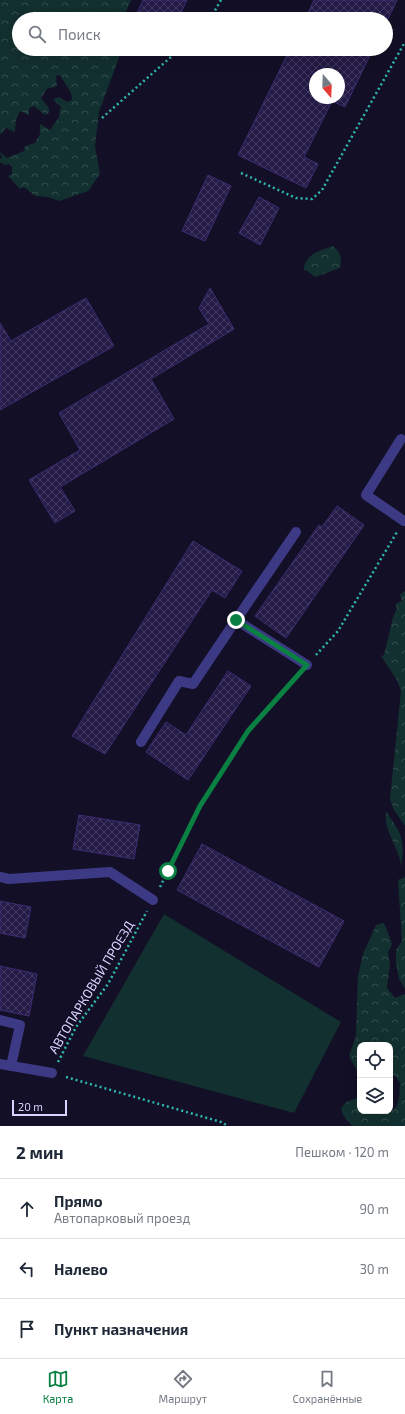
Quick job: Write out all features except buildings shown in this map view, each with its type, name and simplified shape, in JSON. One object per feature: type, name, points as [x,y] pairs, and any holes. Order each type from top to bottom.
[{"type":"lane","points":[[401,439],[366,495],[404,521]]},
{"type":"lane","points":[[141,742],[179,682],[193,684],[296,532]]},
{"type":"lane","points":[[236,620],[307,665]]},
{"type":"lane","points":[[0,877],[9,879],[110,872],[153,900]]},
{"type":"lane","points":[[0,1020],[20,1025],[11,1066]]},
{"type":"lane","points":[[0,1064],[52,1073]]},
{"type":"path","points":[[214,12],[221,0]]},
{"type":"path","points":[[241,173],[296,198],[312,199],[322,190],[405,42]]},
{"type":"path","points":[[102,118],[172,56]]},
{"type":"path","name":"АВТОПАРКОВЫЙ ПРОЕЗД","points":[[228,1126],[221,1122],[52,1073],[76,1027],[108,984],[153,900],[200,806],[248,731],[338,631],[404,521]]},
{"type":"green space","points":[[0,0],[131,0],[126,12],[12,12],[12,56],[120,56],[99,112],[95,146],[100,174],[88,191],[59,201],[48,197],[35,196],[24,187],[20,189],[8,176],[12,174],[12,167],[9,164],[5,165],[0,162],[0,159],[2,158],[0,152],[7,158],[24,151],[25,146],[35,143],[40,134],[40,124],[50,130],[59,117],[60,109],[62,108],[53,99],[59,97],[67,102],[72,100],[71,93],[60,75],[56,76],[57,86],[47,89],[41,98],[49,108],[49,113],[45,115],[34,106],[29,108],[29,115],[20,111],[16,120],[15,132],[6,128],[0,135]]},
{"type":"green space","points":[[333,246],[338,251],[340,256],[340,268],[315,277],[306,270],[304,271],[309,257]]},
{"type":"green space","points":[[405,591],[405,826],[394,810],[390,799],[401,691],[397,680],[381,656],[384,655],[393,617],[397,608],[395,604],[402,601],[400,595]]},
{"type":"green space","points":[[386,812],[396,826],[401,837],[403,850],[401,867],[398,853],[387,826]]},
{"type":"green space","points":[[405,877],[405,989],[399,979],[396,963],[396,950],[402,941],[398,880]]},
{"type":"green space","points":[[164,914],[341,1022],[294,1113],[83,1056]]},
{"type":"green space","points":[[383,923],[385,925],[392,944],[388,953],[390,965],[387,988],[395,998],[405,994],[405,1126],[352,1126],[343,1115],[341,1108],[346,1102],[357,1098],[357,1114],[393,1114],[393,1110],[396,1107],[399,1099],[400,1083],[393,1075],[393,1042],[357,1042],[357,1071],[349,1056],[356,1036],[358,976],[363,954],[376,925]]},
{"type":"route","points":[[168,871],[200,806],[248,731],[307,665],[236,620]]}]
